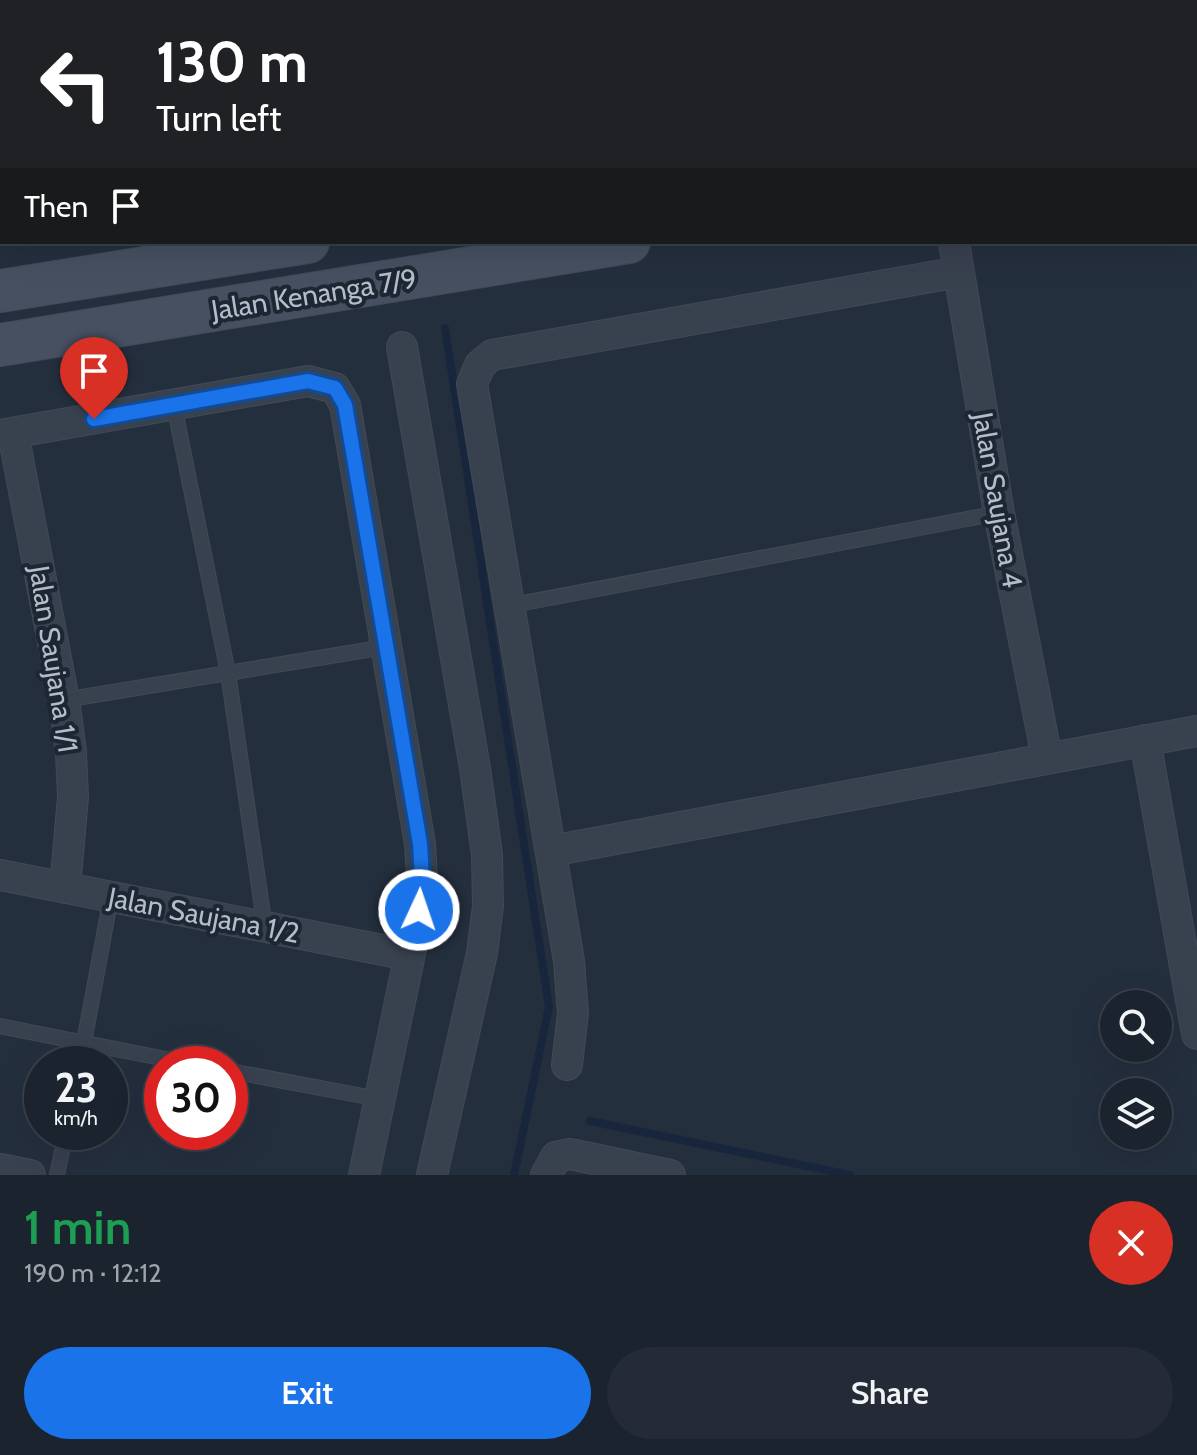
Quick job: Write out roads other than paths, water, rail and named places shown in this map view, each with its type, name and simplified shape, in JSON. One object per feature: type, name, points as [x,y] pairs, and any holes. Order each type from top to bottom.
[{"type":"street","name":"Jalan Kenanga 7/9","points":[[0,291],[295,244]]},
{"type":"street","name":"Jalan Kenanga 7/9","points":[[0,345],[617,244]]},
{"type":"street","name":"Jalan Saujana 4","points":[[954,244],[999,513],[1047,758]]},
{"type":"street","points":[[567,1065],[573,1013],[569,961],[472,384],[480,365],[492,355],[959,272]]},
{"type":"street","points":[[402,347],[475,768],[487,855],[488,906],[482,953],[432,1175]]},
{"type":"street","points":[[7,434],[308,381],[335,388],[345,405],[420,844],[422,878],[419,910],[364,1175]]},
{"type":"street","name":"Jalan Saujana 1/1","points":[[7,434],[64,700],[71,752],[73,797],[65,888]]},
{"type":"street","points":[[551,851],[1197,731]]},
{"type":"street","points":[[1145,740],[1197,1034]]},
{"type":"street","name":"Jalan Saujana 1/2","points":[[0,875],[408,955]]},
{"type":"street","points":[[546,1175],[556,1157],[570,1154],[670,1175]]},
{"type":"street","points":[[0,1169],[30,1175]]},
{"type":"lane","points":[[174,405],[228,673],[265,928]]},
{"type":"lane","points":[[508,606],[999,513]]},
{"type":"lane","points":[[64,700],[385,647]]},
{"type":"lane","points":[[84,1044],[111,897]]},
{"type":"lane","points":[[0,1026],[144,1055]]},
{"type":"lane","points":[[248,1074],[379,1099]]},
{"type":"lane","points":[[57,1175],[62,1150]]},
{"type":"waterway","points":[[445,328],[549,1007],[514,1175]]},
{"type":"waterway","points":[[590,1121],[850,1175]]}]
